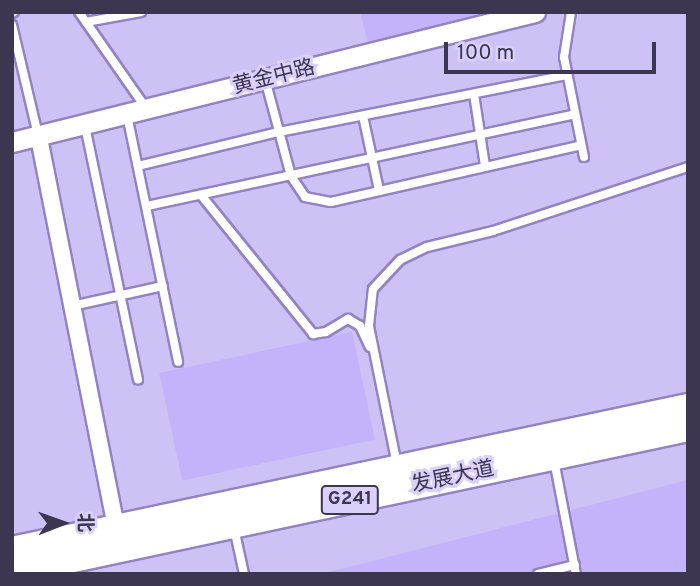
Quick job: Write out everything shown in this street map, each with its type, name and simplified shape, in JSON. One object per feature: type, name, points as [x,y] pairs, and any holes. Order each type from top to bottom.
[{"type":"highway","name":"发展大道","points":[[12,550],[688,407]]},
{"type":"highway","name":"发展大道","points":[[12,572],[688,428]]},
{"type":"street","name":"黄金中路","points":[[12,142],[39,138],[535,12]]},
{"type":"street","points":[[39,138],[116,528]]},
{"type":"lane","points":[[79,12],[147,110]]},
{"type":"lane","points":[[86,22],[141,12]]},
{"type":"lane","points":[[571,12],[564,37],[566,75],[584,158]]},
{"type":"lane","points":[[12,25],[39,138]]},
{"type":"lane","points":[[138,166],[279,132],[566,75]]},
{"type":"lane","points":[[265,79],[291,176],[305,197],[331,202],[581,145]]},
{"type":"lane","points":[[474,94],[485,166]]},
{"type":"lane","points":[[127,115],[178,362]]},
{"type":"lane","points":[[147,206],[573,115]]},
{"type":"lane","points":[[363,116],[379,190]]},
{"type":"lane","points":[[85,125],[138,380]]},
{"type":"lane","points":[[398,468],[369,326],[373,289],[400,260],[427,247],[493,231],[688,167]]},
{"type":"lane","points":[[201,195],[313,334],[326,332],[348,320],[360,326],[376,359]]},
{"type":"lane","points":[[72,306],[163,286]]},
{"type":"lane","points":[[538,574],[575,569],[553,457]]},
{"type":"lane","points":[[233,525],[244,574]]},
{"type":"shaded area","points":[[360,12],[491,12],[368,42]]},
{"type":"shaded area","points":[[352,332],[375,440],[182,481],[159,373]]},
{"type":"shaded area","points":[[688,480],[688,574],[322,574]]}]
